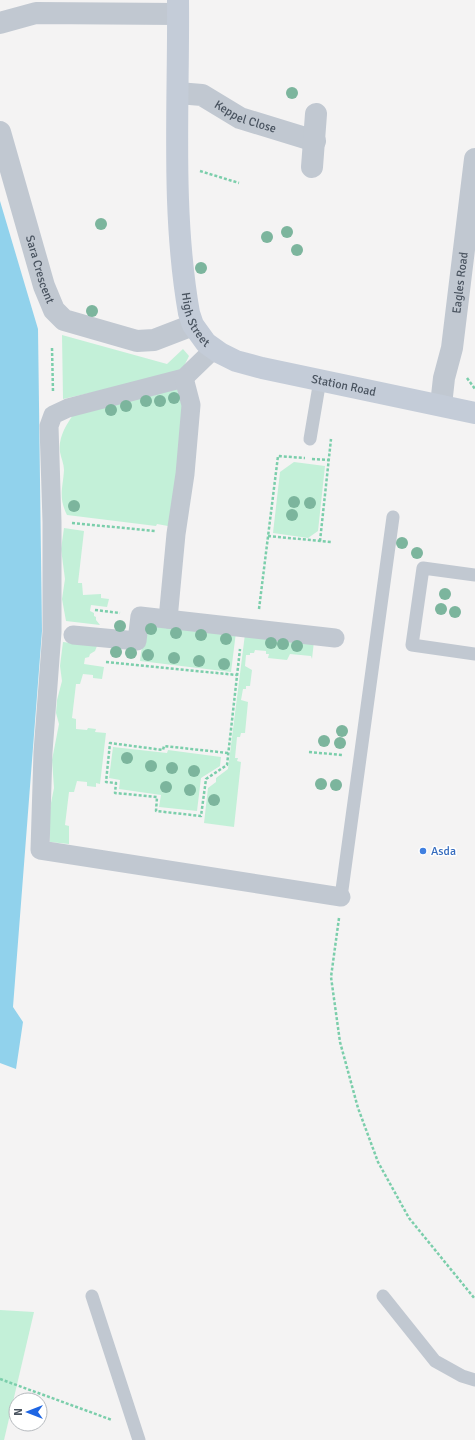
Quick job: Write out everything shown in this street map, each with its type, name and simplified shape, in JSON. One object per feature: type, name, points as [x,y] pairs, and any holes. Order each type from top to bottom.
[{"type":"main road","name":"High Street","points":[[178,7],[178,164],[180,220],[186,296],[193,325],[201,337],[214,350]]},
{"type":"main road","name":"Station Road","points":[[214,350],[230,358],[256,367],[475,413]]},
{"type":"street","points":[[0,23],[36,13],[178,7]]},
{"type":"street","name":"Keppel Close","points":[[178,93],[202,95],[240,118],[314,141]]},
{"type":"street","points":[[312,168],[316,114]]},
{"type":"street","name":"Sara Crescent","points":[[0,132],[44,286],[54,310],[64,320],[137,341],[154,340],[193,325]]},
{"type":"street","name":"Eagles Road","points":[[440,405],[444,378],[452,348],[472,210],[475,159]]},
{"type":"street","name":"High Street","points":[[184,378],[214,350]]},
{"type":"street","points":[[168,619],[176,534],[185,474],[191,405],[184,378],[68,408],[53,415],[49,426],[52,522],[52,632],[43,752],[40,850],[341,897]]},
{"type":"street","points":[[73,634],[137,641],[140,616],[335,638]]},
{"type":"lane","points":[[310,439],[320,380]]},
{"type":"lane","points":[[341,897],[393,517]]},
{"type":"lane","points":[[475,575],[423,568],[412,646],[475,654]]},
{"type":"lane","points":[[92,1296],[139,1440]]},
{"type":"lane","points":[[383,1296],[435,1361],[462,1376],[475,1380]]},
{"type":"path","points":[[178,164],[239,183]]},
{"type":"path","points":[[52,348],[53,415]]},
{"type":"path","points":[[320,541],[331,433]]},
{"type":"path","points":[[228,753],[164,746],[163,750],[110,743],[106,782],[116,782],[115,793],[157,797],[156,811],[201,816],[206,779],[227,765],[237,675],[249,628],[268,536],[278,456],[328,460]]},
{"type":"path","points":[[76,524],[176,534]]},
{"type":"path","points":[[268,536],[331,542]]},
{"type":"path","points":[[104,661],[237,675]]},
{"type":"path","points":[[309,752],[360,757]]},
{"type":"path","points":[[341,897],[331,977],[340,1042],[358,1108],[378,1162],[409,1218],[475,1299]]},
{"type":"path","points":[[0,1379],[118,1422]]},
{"type":"green space","points":[[62,335],[167,364],[183,349],[189,356],[184,366],[174,374],[63,399]]},
{"type":"green space","points":[[177,389],[183,393],[179,487],[168,526],[157,524],[156,526],[67,515],[62,498],[64,466],[60,452],[60,442],[63,432],[73,415]]},
{"type":"green space","points":[[294,462],[325,466],[318,531],[308,538],[273,533],[280,472]]},
{"type":"green space","points":[[64,528],[84,531],[78,583],[82,583],[83,595],[101,594],[101,598],[109,599],[107,607],[91,605],[90,611],[94,613],[96,620],[100,625],[66,621],[62,599],[65,579],[61,549]]},
{"type":"green space","points":[[145,622],[236,632],[231,672],[140,661]]},
{"type":"green space","points":[[245,634],[314,641],[312,659],[311,656],[290,654],[287,660],[268,658],[269,654],[266,654],[266,651],[255,650],[254,653],[246,655],[245,666],[252,670],[250,686],[246,686],[246,689],[243,689],[241,700],[248,702],[245,733],[241,733],[240,737],[237,737],[235,758],[238,758],[237,761],[241,762],[234,827],[204,823],[208,788],[216,782],[216,778],[228,769]]},
{"type":"green space","points":[[63,642],[97,646],[95,651],[90,654],[89,657],[85,658],[84,664],[104,667],[102,679],[93,678],[93,675],[83,674],[80,684],[76,684],[72,718],[76,719],[76,729],[96,729],[95,732],[106,733],[100,784],[96,783],[96,787],[87,786],[87,782],[77,781],[74,792],[69,792],[65,825],[69,826],[69,844],[50,842],[49,813],[54,788],[52,760],[59,724],[56,713],[57,700],[62,681],[60,666]]},
{"type":"green space","points":[[113,747],[167,753],[168,750],[221,757],[220,766],[201,778],[197,811],[159,807],[161,795],[119,789],[120,780],[109,778]]},
{"type":"green space","points":[[0,1310],[34,1312],[15,1392],[8,1392],[8,1423],[4,1440],[0,1440]]},
{"type":"water","points":[[0,201],[38,329],[42,631],[13,1007],[23,1022],[16,1069],[0,1063]]},
{"type":"place","name":"Asda","points":[[423,851]]}]
